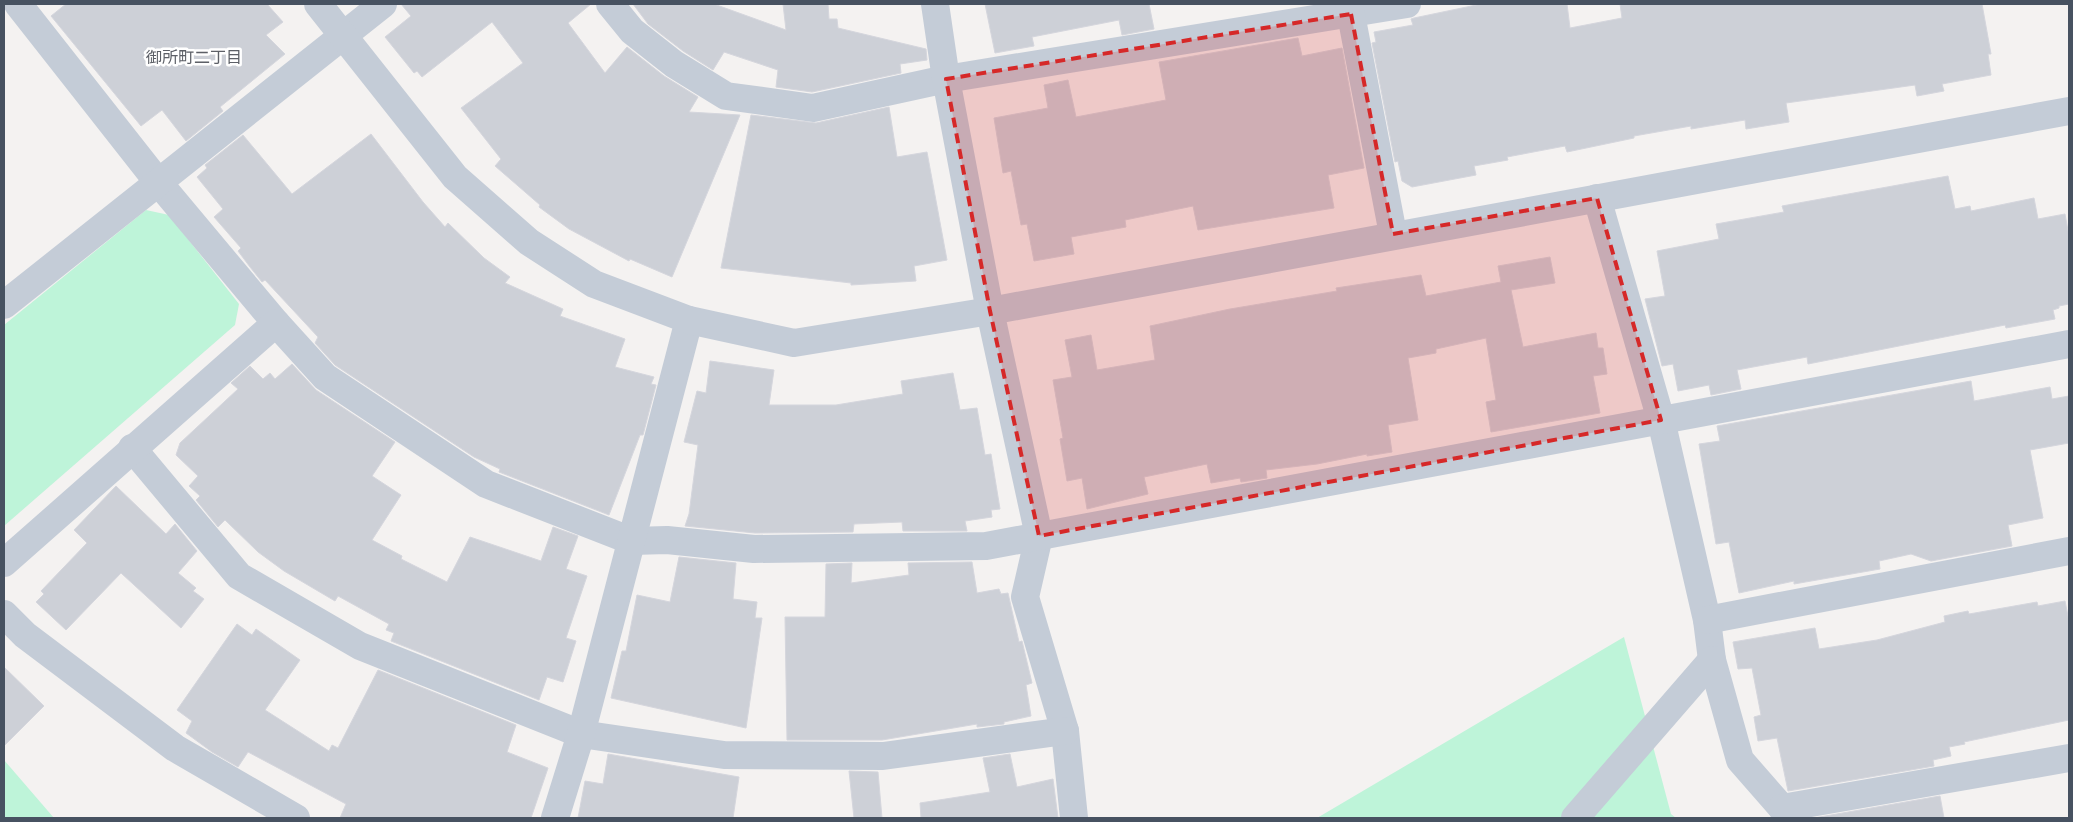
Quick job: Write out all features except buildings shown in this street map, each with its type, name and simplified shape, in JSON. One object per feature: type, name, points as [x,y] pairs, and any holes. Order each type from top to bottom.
[{"type":"street","points":[[18,4],[158,182],[325,377],[486,484],[632,541],[668,540],[754,549],[986,546],[2069,344]]},
{"type":"street","points":[[318,4],[455,177],[529,242],[594,284],[689,320],[794,343],[990,311],[1393,234],[2069,110]]},
{"type":"street","points":[[4,303],[345,36],[383,4]]},
{"type":"street","points":[[610,4],[632,32],[674,64],[726,96],[813,108],[946,78],[1350,9],[1407,4]]},
{"type":"street","points":[[935,4],[946,78],[990,311],[1039,536],[1026,597],[1066,731],[1074,818]]},
{"type":"street","points":[[1350,9],[1393,234]]},
{"type":"street","points":[[1597,198],[1661,420],[1707,620],[1712,660],[1740,760],[1789,813],[2069,758]]},
{"type":"street","points":[[555,818],[581,734],[689,320]]},
{"type":"street","points":[[4,563],[276,322]]},
{"type":"street","points":[[132,448],[239,576],[360,646],[581,734],[724,755],[883,756],[1066,731]]},
{"type":"street","points":[[1707,620],[2069,551]]},
{"type":"street","points":[[4,614],[25,635],[174,748],[296,818]]},
{"type":"street","points":[[1574,818],[1712,660]]},
{"type":"highlighted area","points":[[1351,14],[1393,234],[1597,198],[1661,420],[1039,536],[990,311],[946,79]]},
{"type":"green space","points":[[146,210],[169,215],[239,304],[235,325],[4,526],[4,325]]},
{"type":"green space","points":[[1624,637],[1671,814],[1676,818],[1317,818]]},
{"type":"green space","points":[[4,760],[54,818],[4,818]]},
{"type":"district","name":"御所町二丁目","points":[[194,57]]}]
